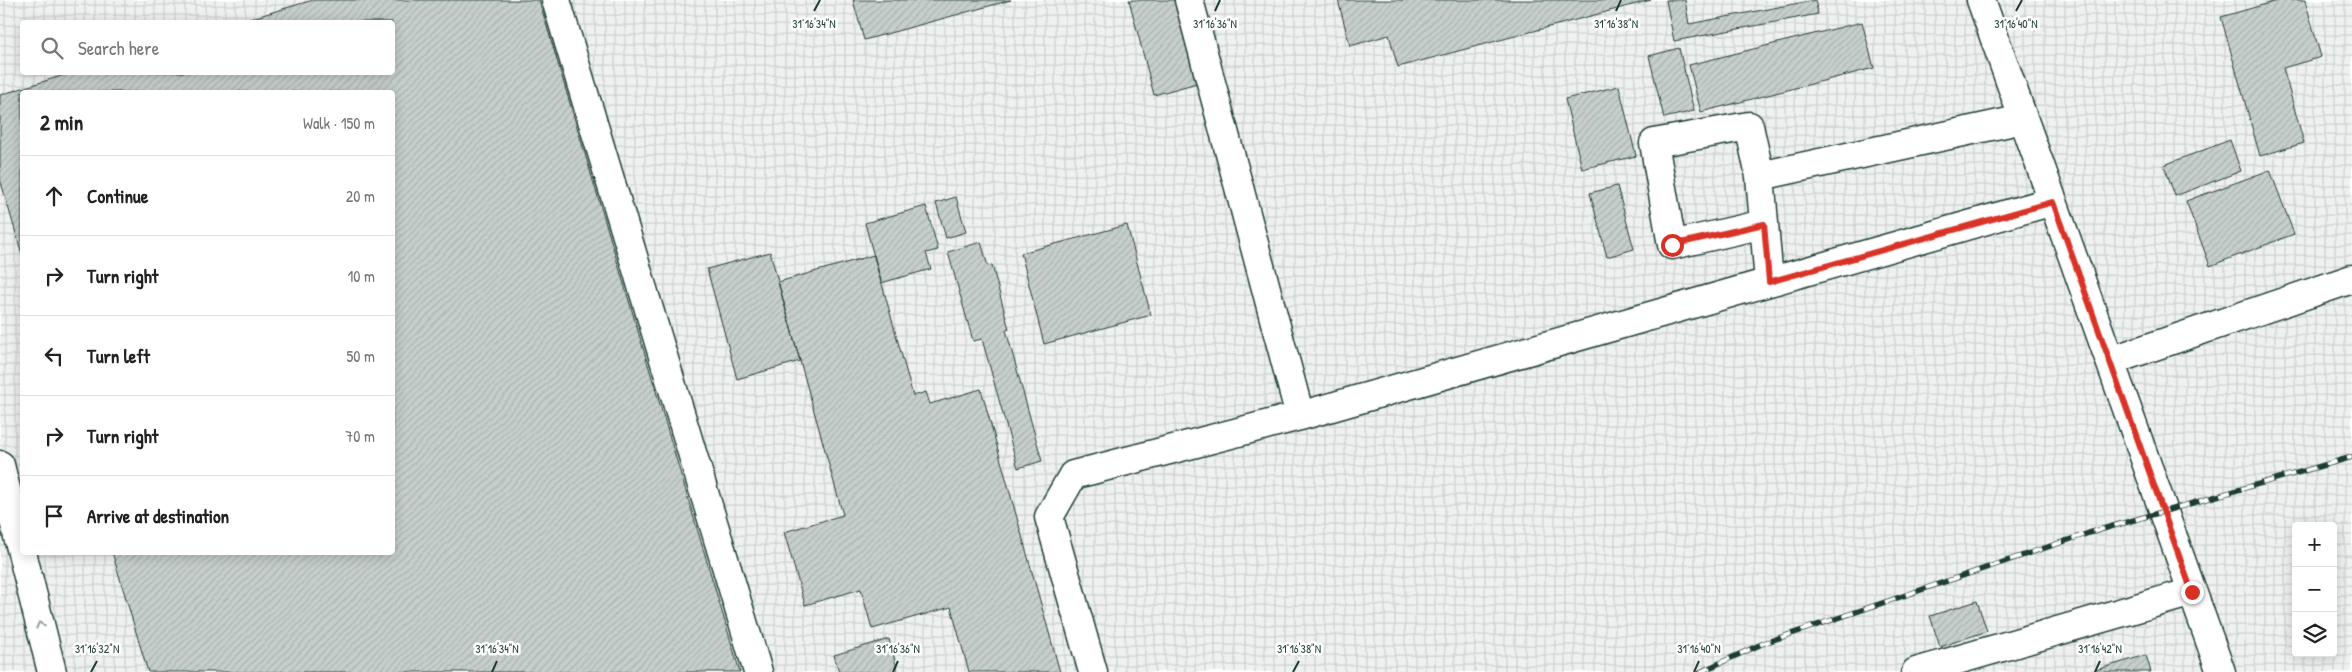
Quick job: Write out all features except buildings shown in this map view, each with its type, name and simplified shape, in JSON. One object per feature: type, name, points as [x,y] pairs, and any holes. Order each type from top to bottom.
[{"type":"lane","points":[[556,0],[758,672]]},
{"type":"lane","points":[[1189,0],[1300,416]]},
{"type":"lane","points":[[1981,0],[2221,672]]},
{"type":"lane","points":[[1760,176],[2023,119]]},
{"type":"lane","points":[[1764,224],[1672,245],[1654,143],[1749,126],[1760,176],[1769,282]]},
{"type":"lane","points":[[1093,672],[1049,517],[1073,475],[1300,416],[2053,202]]},
{"type":"lane","points":[[2110,361],[2352,279]]},
{"type":"lane","points":[[0,465],[20,545]]},
{"type":"lane","points":[[23,555],[52,672]]},
{"type":"lane","points":[[1916,672],[2192,592]]},
{"type":"shaded area","points":[[0,0],[2352,0],[2352,672],[0,672]]},
{"type":"railway","points":[[1700,672],[1764,643],[2089,533],[2352,457]]},
{"type":"route","points":[[1672,245],[1764,224],[1769,282],[2053,202],[2192,592]]}]
